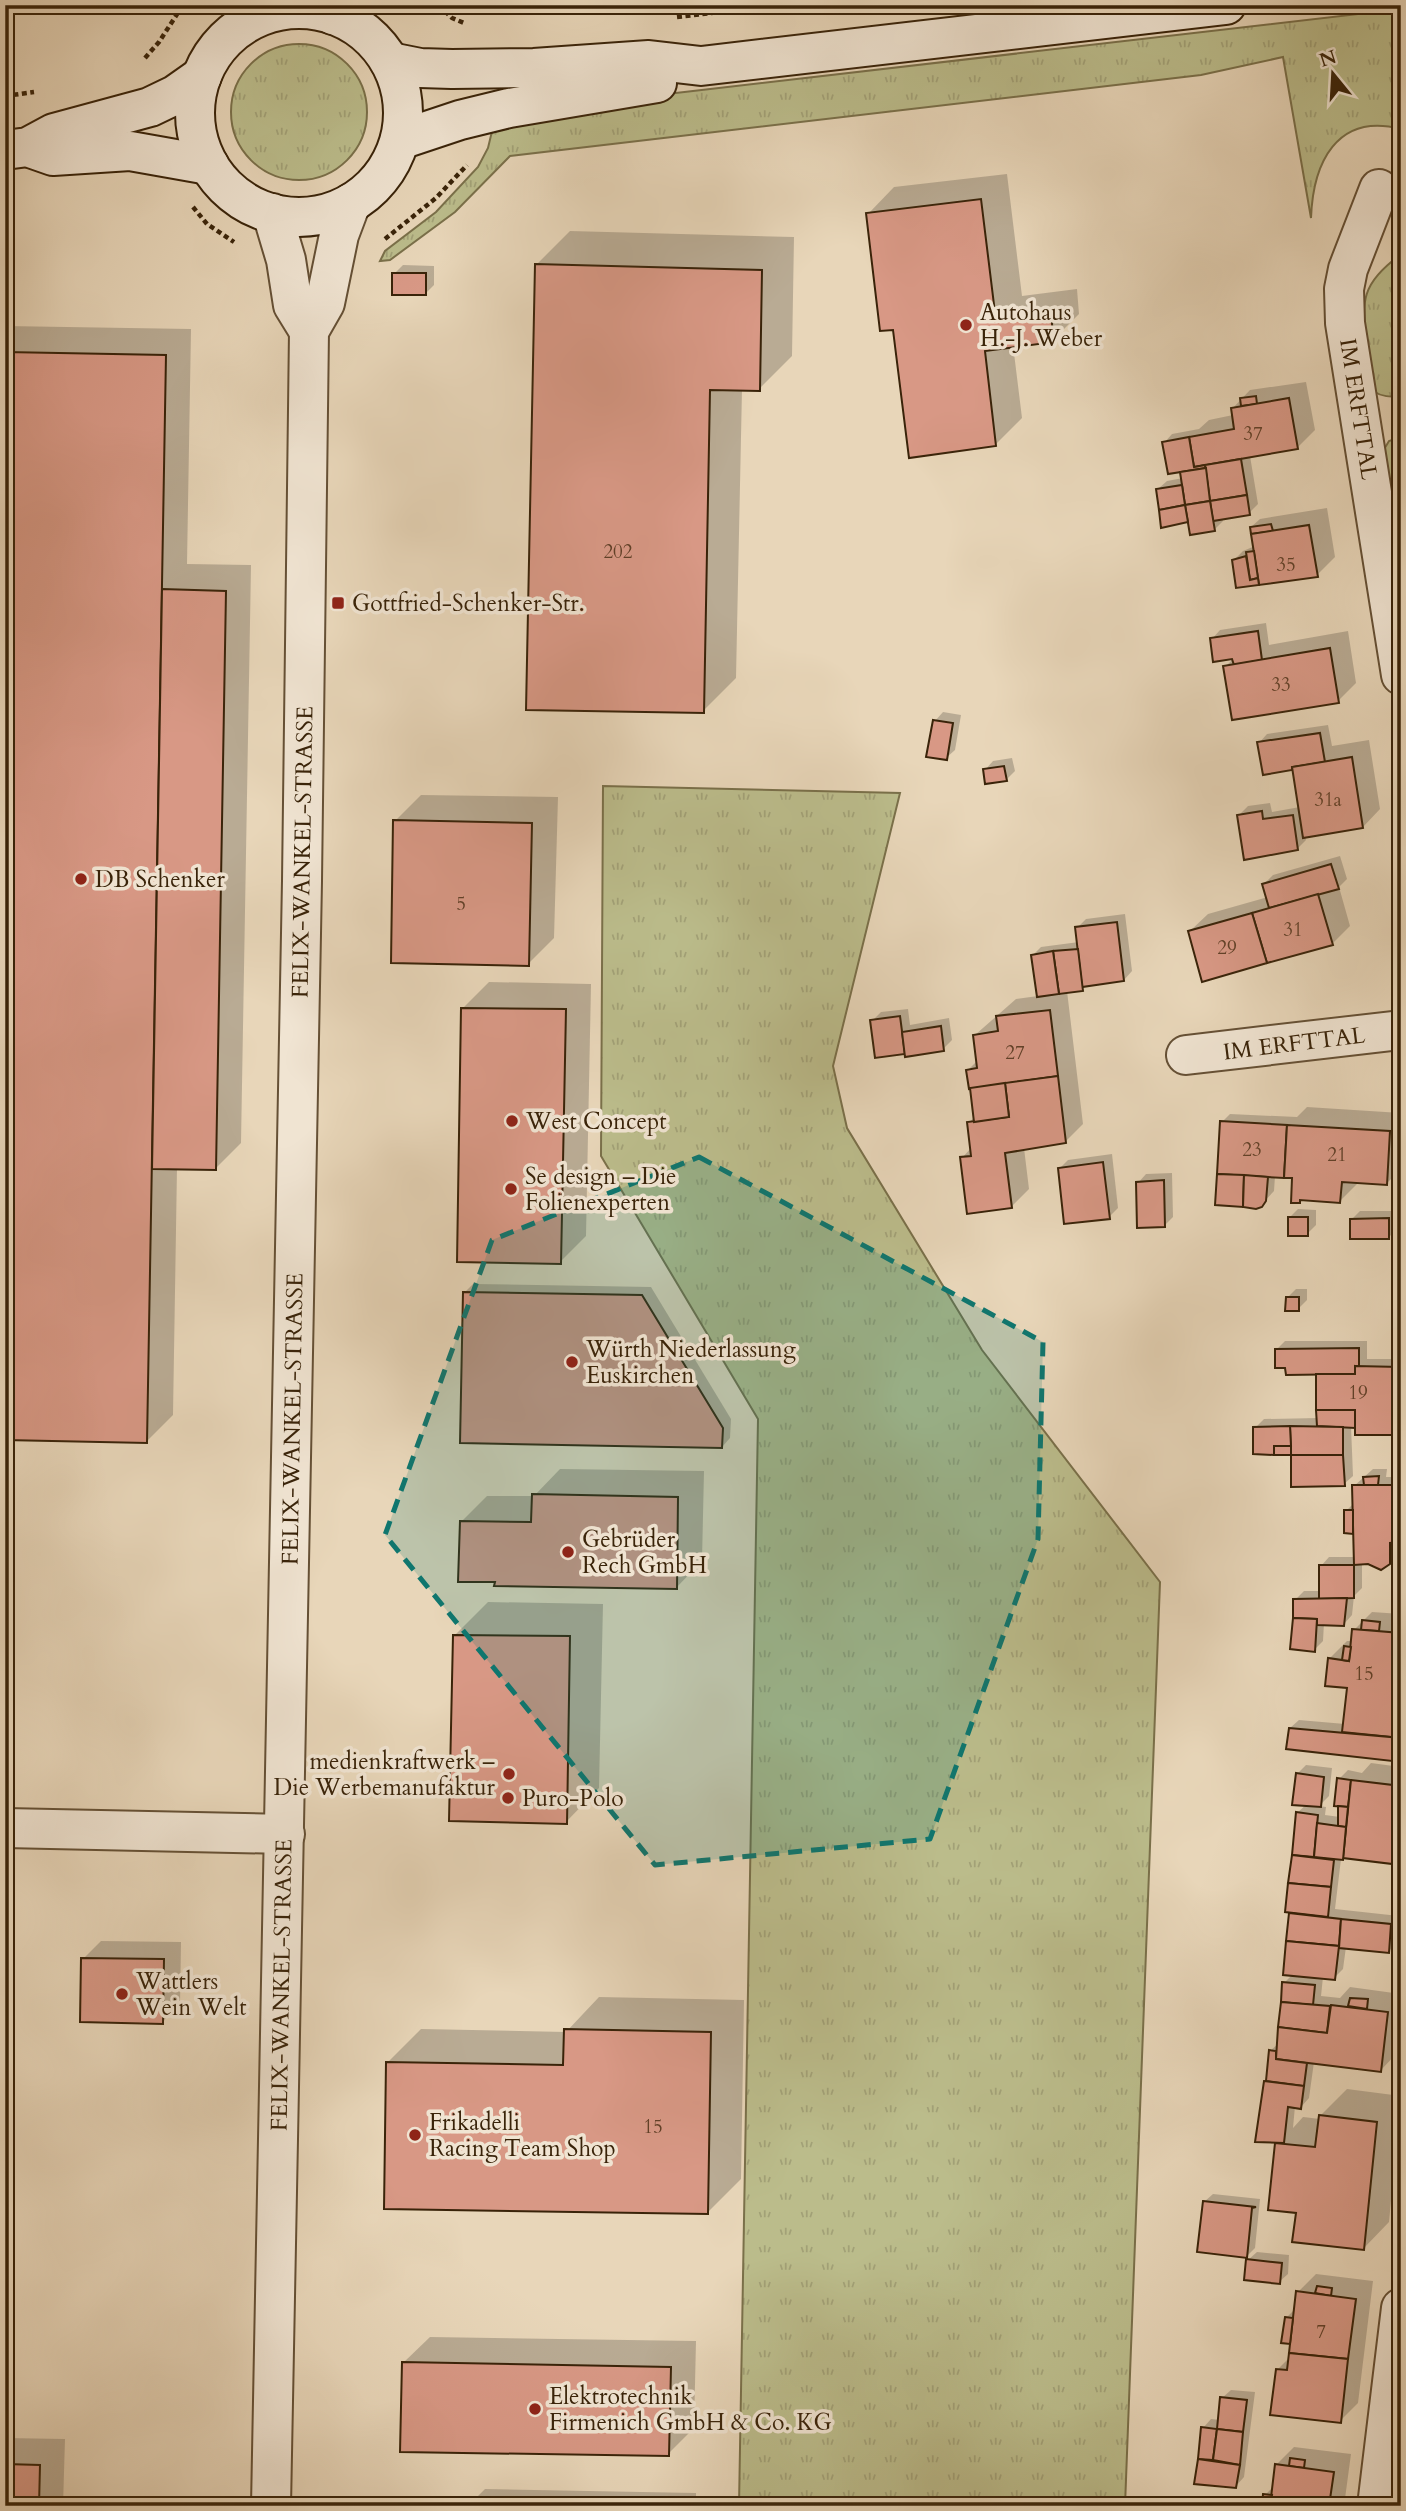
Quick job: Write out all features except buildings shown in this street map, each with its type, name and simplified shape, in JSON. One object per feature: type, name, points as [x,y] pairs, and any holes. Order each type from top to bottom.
[{"type":"street","points":[[390,62],[420,68],[452,69],[534,68],[649,60],[701,66],[1226,5]]},
{"type":"street","points":[[296,9],[332,10],[366,33],[390,62],[402,99],[400,140],[381,176],[351,203],[313,216],[285,216],[259,209],[236,196],[216,176],[198,140],[195,113],[202,76],[220,45],[252,13],[296,9]]},
{"type":"street","points":[[400,140],[448,123],[509,108],[653,84],[701,66]]},
{"type":"street","points":[[17,148],[54,133],[150,107],[175,95],[202,76]]},
{"type":"street","points":[[17,148],[53,156],[130,151],[209,165]]},
{"type":"street","name":"IM ERFTTAL","points":[[1378,189],[1348,269],[1345,323],[1401,675]]},
{"type":"street","name":"FELIX-WANKEL-STRASSE","points":[[271,2506],[285,1834],[309,331],[325,303],[339,235],[351,203]]},
{"type":"street","name":"FELIX-WANKEL-STRASSE","points":[[272,213],[286,260],[293,305],[309,331]]},
{"type":"street","name":"IM ERFTTAL","points":[[1186,1055],[1401,1030]]},
{"type":"street","points":[[5,1828],[285,1834]]},
{"type":"street","points":[[1377,2506],[1401,2308]]},
{"type":"path","points":[[136,63],[145,58],[159,42],[183,5]]},
{"type":"path","points":[[5,96],[45,91]]},
{"type":"highlighted area","points":[[699,1157],[1043,1342],[1038,1539],[930,1839],[655,1865],[385,1535],[492,1240]]},
{"type":"green space","points":[[1401,9],[1401,129],[1379,126],[1360,128],[1344,135],[1332,147],[1323,162],[1317,179],[1311,218],[1283,57],[1201,75],[510,156],[455,212],[390,260],[380,261],[385,251],[436,212],[478,167],[488,148],[493,127],[650,96]]},
{"type":"green space","points":[[299,44],[325,49],[347,64],[362,86],[367,112],[362,138],[347,160],[325,175],[299,180],[273,175],[251,160],[236,138],[231,112],[236,86],[251,64],[273,49]]},
{"type":"green space","points":[[1401,254],[1401,396],[1390,396],[1373,391],[1364,316],[1371,284]]},
{"type":"green space","points":[[1401,437],[1401,577],[1383,451],[1389,441]]},
{"type":"green space","points":[[603,786],[900,793],[833,1066],[847,1128],[982,1350],[1160,1582],[1125,2506],[739,2506],[758,1419],[601,1156]]},
{"type":"place","name":"Autohaus H.-J. Weber","points":[[966,325]]},
{"type":"place","name":"Gottfried-Schenker-Str.","points":[[338,603]]},
{"type":"place","name":"DB Schenker","points":[[81,879]]},
{"type":"place","name":"West Concept","points":[[512,1121]]},
{"type":"place","name":"Se design – Die Folienexperten","points":[[511,1189]]},
{"type":"place","name":"Würth Niederlassung Euskirchen","points":[[572,1362]]},
{"type":"place","name":"Gebrüder Rech GmbH","points":[[568,1552]]},
{"type":"place","name":"medienkraftwerk – Die Werbemanufaktur","points":[[509,1774]]},
{"type":"place","name":"Puro-Polo","points":[[508,1798]]},
{"type":"place","name":"Wattlers Wein Welt","points":[[122,1994]]},
{"type":"place","name":"Frikadelli Racing Team Shop","points":[[415,2135]]},
{"type":"place","name":"Elektrotechnik Firmenich GmbH & Co. KG","points":[[535,2409]]}]
